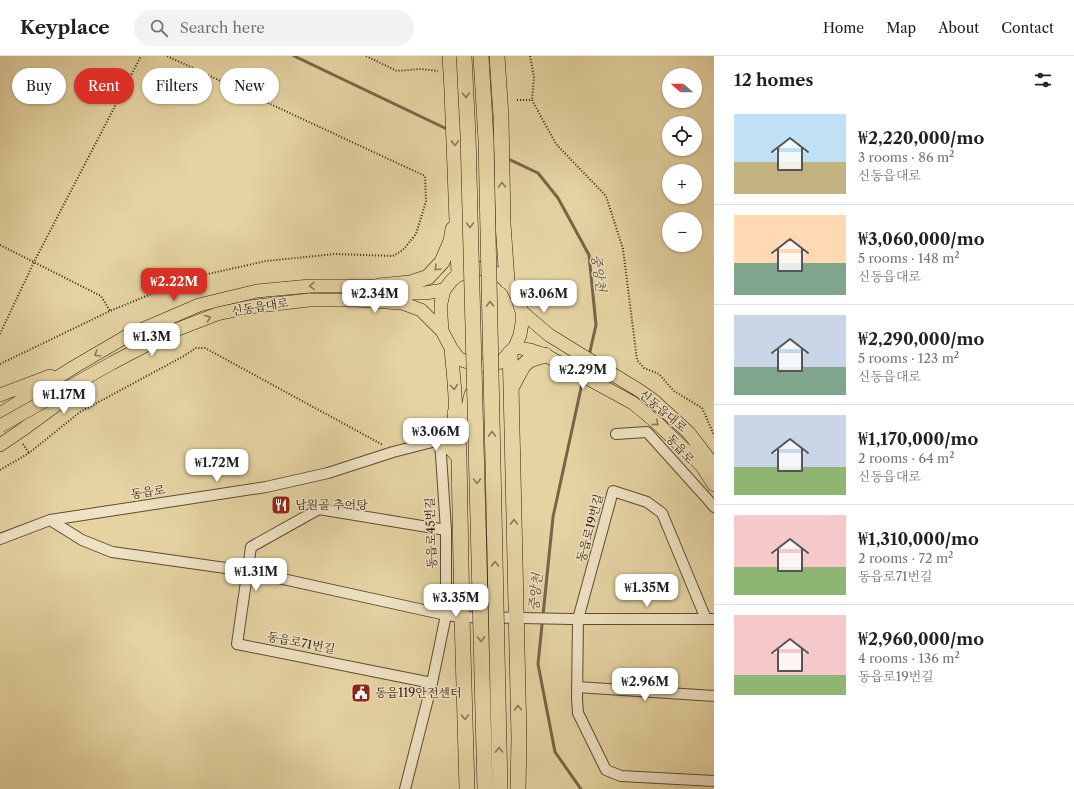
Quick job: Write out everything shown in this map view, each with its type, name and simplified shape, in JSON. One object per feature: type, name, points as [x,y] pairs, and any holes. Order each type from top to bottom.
[{"type":"highway","points":[[450,56],[459,274]]},
{"type":"highway","points":[[464,56],[468,135],[485,789]]},
{"type":"highway","points":[[481,56],[486,140],[500,789]]},
{"type":"highway","points":[[497,56],[501,116],[503,224],[507,281]]},
{"type":"highway","points":[[379,286],[410,283],[428,277],[442,262],[451,241],[457,205]]},
{"type":"highway","points":[[513,350],[511,388],[520,617],[518,789]]},
{"type":"highway","points":[[511,388],[523,366],[529,360],[545,355]]},
{"type":"highway","points":[[455,412],[459,457],[467,789]]},
{"type":"highway","points":[[440,440],[452,448],[459,457]]},
{"type":"main road","points":[[479,268],[496,273],[507,281],[513,288],[522,312],[520,335],[513,350],[501,362],[480,366],[459,359],[442,331],[441,309],[444,290],[459,274],[479,268]]},
{"type":"main road","name":"신동읍대로","points":[[0,414],[74,367],[127,336],[199,305],[258,291],[310,286],[379,286],[411,293],[425,293],[444,290]]},
{"type":"main road","name":"신동읍대로","points":[[0,426],[112,363],[174,331],[217,314],[309,300],[355,300],[402,303],[421,310],[442,331]]},
{"type":"main road","name":"신동읍대로","points":[[522,312],[549,335],[654,401],[689,433],[714,467]]},
{"type":"main road","points":[[440,440],[452,427],[455,412],[455,392],[451,348]]},
{"type":"main road","name":"신동읍대로","points":[[513,350],[530,350],[545,355],[634,403],[702,466],[714,485]]},
{"type":"main road","points":[[0,445],[112,363]]},
{"type":"main road","points":[[440,440],[458,437],[462,432],[474,378],[480,366]]},
{"type":"main road","points":[[0,395],[74,367]]},
{"type":"street","name":"동읍로","points":[[616,434],[647,432],[714,507]]},
{"type":"street","name":"동읍로","points":[[0,539],[50,520],[266,487],[328,473],[393,452],[440,440]]},
{"type":"street","name":"동읍로45번길","points":[[404,789],[432,683],[446,615],[446,530],[440,440]]},
{"type":"street","name":"동읍로19번길","points":[[575,619],[710,619],[662,513],[647,502],[613,491],[575,619],[576,699],[578,713],[606,770],[621,776],[714,781]]},
{"type":"street","name":"동읍로71번길","points":[[432,683],[237,644],[251,547],[319,509],[446,530]]},
{"type":"street","points":[[50,520],[82,540],[112,552],[247,572],[446,615],[462,617],[575,619]]},
{"type":"street","points":[[577,687],[714,696]]},
{"type":"path","points":[[0,334],[34,262],[141,56]]},
{"type":"path","points":[[0,364],[110,311],[190,278],[266,261],[335,254],[393,256],[403,250],[416,234],[426,201],[425,176],[167,56]]},
{"type":"path","points":[[366,56],[397,71],[421,69],[438,71]]},
{"type":"path","points":[[530,56],[534,77],[532,100],[556,144],[606,196],[623,249],[637,360],[644,368],[659,374],[674,391],[702,408],[714,435]]},
{"type":"path","points":[[517,100],[532,100]]},
{"type":"path","points":[[0,245],[101,296],[110,311]]},
{"type":"path","points":[[0,470],[29,453],[80,412],[184,356],[196,348],[205,348],[382,444],[393,452]]},
{"type":"path","points":[[20,439],[29,453]]},
{"type":"waterway","name":"중앙천","points":[[294,56],[449,130]]},
{"type":"waterway","name":"중앙천","points":[[506,158],[538,173],[558,198],[589,255],[596,325],[589,356]]},
{"type":"waterway","name":"중앙천","points":[[581,789],[555,752],[538,664],[553,517],[583,379]]},
{"type":"place","name":"남원골 추어탕","points":[[281,505]]},
{"type":"place","name":"동읍119안전센터","points":[[361,693]]}]
